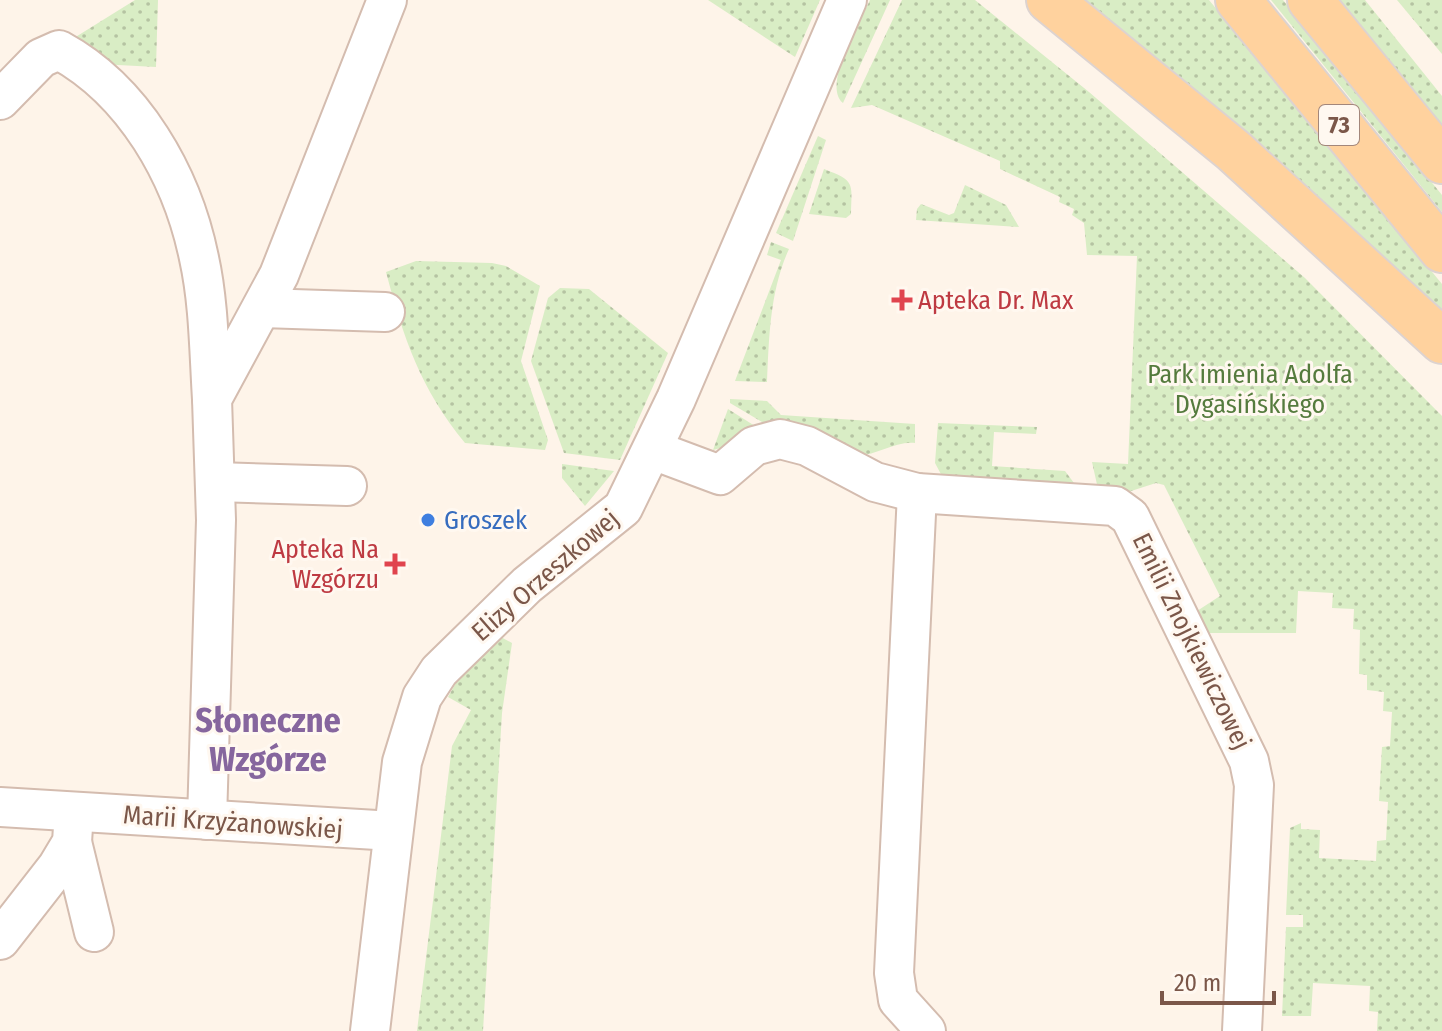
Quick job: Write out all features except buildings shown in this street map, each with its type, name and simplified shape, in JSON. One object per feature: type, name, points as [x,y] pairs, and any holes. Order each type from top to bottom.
[{"type":"main road","points":[[1049,0],[1234,151],[1442,341]]},
{"type":"main road","name":"73","points":[[1238,0],[1442,250]]},
{"type":"main road","name":"73","points":[[1310,0],[1442,161]]},
{"type":"street","points":[[212,399],[262,308],[312,194],[387,0]]},
{"type":"street","name":"Elizy Orzeszkowej","points":[[370,1031],[393,831],[410,728],[422,697],[439,671],[527,585],[623,508],[653,450],[847,0]]},
{"type":"street","points":[[0,100],[41,58],[59,50],[85,65],[137,119],[167,168],[189,218],[200,259],[216,482],[207,820]]},
{"type":"street","points":[[262,308],[385,312]]},
{"type":"street","name":"Emilii Znojkiewiczowej","points":[[653,450],[720,475],[754,446],[780,439],[807,446],[875,482],[917,493],[1115,506],[1135,524],[1249,761],[1254,785],[1242,1031]]},
{"type":"street","points":[[216,482],[347,486]]},
{"type":"street","points":[[917,493],[894,973],[898,1000],[926,1031]]},
{"type":"street","name":"Marii Krzyżanowskiej","points":[[0,807],[73,827],[207,820],[393,831]]},
{"type":"street","points":[[73,827],[94,932]]},
{"type":"street","points":[[0,940],[57,867],[73,827]]},
{"type":"green space","points":[[135,0],[158,0],[156,67],[99,64],[74,38]]},
{"type":"green space","points":[[708,0],[820,0],[795,57]]},
{"type":"green space","points":[[870,0],[890,0],[843,103],[838,94],[840,68]]},
{"type":"green space","name":"Park imienia Adolfa Dygasińskiego","points":[[902,0],[975,0],[1089,92],[1305,278],[1442,416],[1442,1031],[1377,1031],[1378,1012],[1369,1011],[1370,986],[1313,983],[1311,1016],[1282,1016],[1286,927],[1303,927],[1303,915],[1286,915],[1290,828],[1301,823],[1301,829],[1320,830],[1319,858],[1376,861],[1377,841],[1386,840],[1388,802],[1379,801],[1382,747],[1390,746],[1392,712],[1383,711],[1384,692],[1367,690],[1367,675],[1359,674],[1360,630],[1353,629],[1354,609],[1332,608],[1333,593],[1298,591],[1296,633],[1205,633],[1197,611],[1220,596],[1164,485],[1156,483],[1128,492],[1098,489],[1092,462],[1128,464],[1137,256],[1087,255],[1084,223],[1072,215],[1074,209],[1059,202],[1060,197],[1000,169],[1000,161],[872,105],[851,108]]},
{"type":"green space","points":[[1073,0],[1209,0],[1442,284],[1442,322]]},
{"type":"green space","points":[[1271,0],[1283,0],[1442,195],[1442,212]]},
{"type":"green space","points":[[1337,0],[1365,0],[1442,96],[1442,130]]},
{"type":"green space","points":[[1397,0],[1442,0],[1442,54]]},
{"type":"green space","points":[[818,136],[826,140],[793,241],[776,233]]},
{"type":"green space","points":[[824,169],[850,184],[851,214],[846,218],[809,214]]},
{"type":"green space","points":[[965,185],[1006,205],[1019,227],[916,220],[921,204],[949,215],[954,213]]},
{"type":"green space","points":[[771,242],[789,249],[774,297],[767,382],[735,381],[781,260],[767,255]]},
{"type":"green space","points":[[416,261],[492,263],[506,266],[540,286],[521,361],[548,440],[545,450],[465,443],[436,403],[415,362],[386,272]]},
{"type":"green space","points":[[560,288],[589,289],[668,353],[620,460],[564,453],[531,361],[548,298]]},
{"type":"green space","points":[[730,399],[767,401],[781,415],[915,424],[915,443],[857,456],[762,422],[730,403]]},
{"type":"green space","points":[[728,409],[755,426],[732,445],[713,450]]},
{"type":"green space","points":[[938,423],[1037,427],[1036,434],[994,432],[992,466],[1065,471],[1077,487],[943,478],[935,463]]},
{"type":"green space","points":[[562,464],[614,471],[585,506],[562,478]]},
{"type":"green space","points":[[499,636],[512,643],[502,713],[483,1031],[417,1031],[452,746],[471,710],[448,697],[470,658]]},
{"type":"place","name":"Apteka Dr. Max","points":[[902,300]]},
{"type":"place","name":"Groszek","points":[[428,520]]},
{"type":"place","name":"Apteka Na Wzgórzu","points":[[395,564]]},
{"type":"district","name":"Słoneczne Wzgórze","points":[[268,740]]}]
